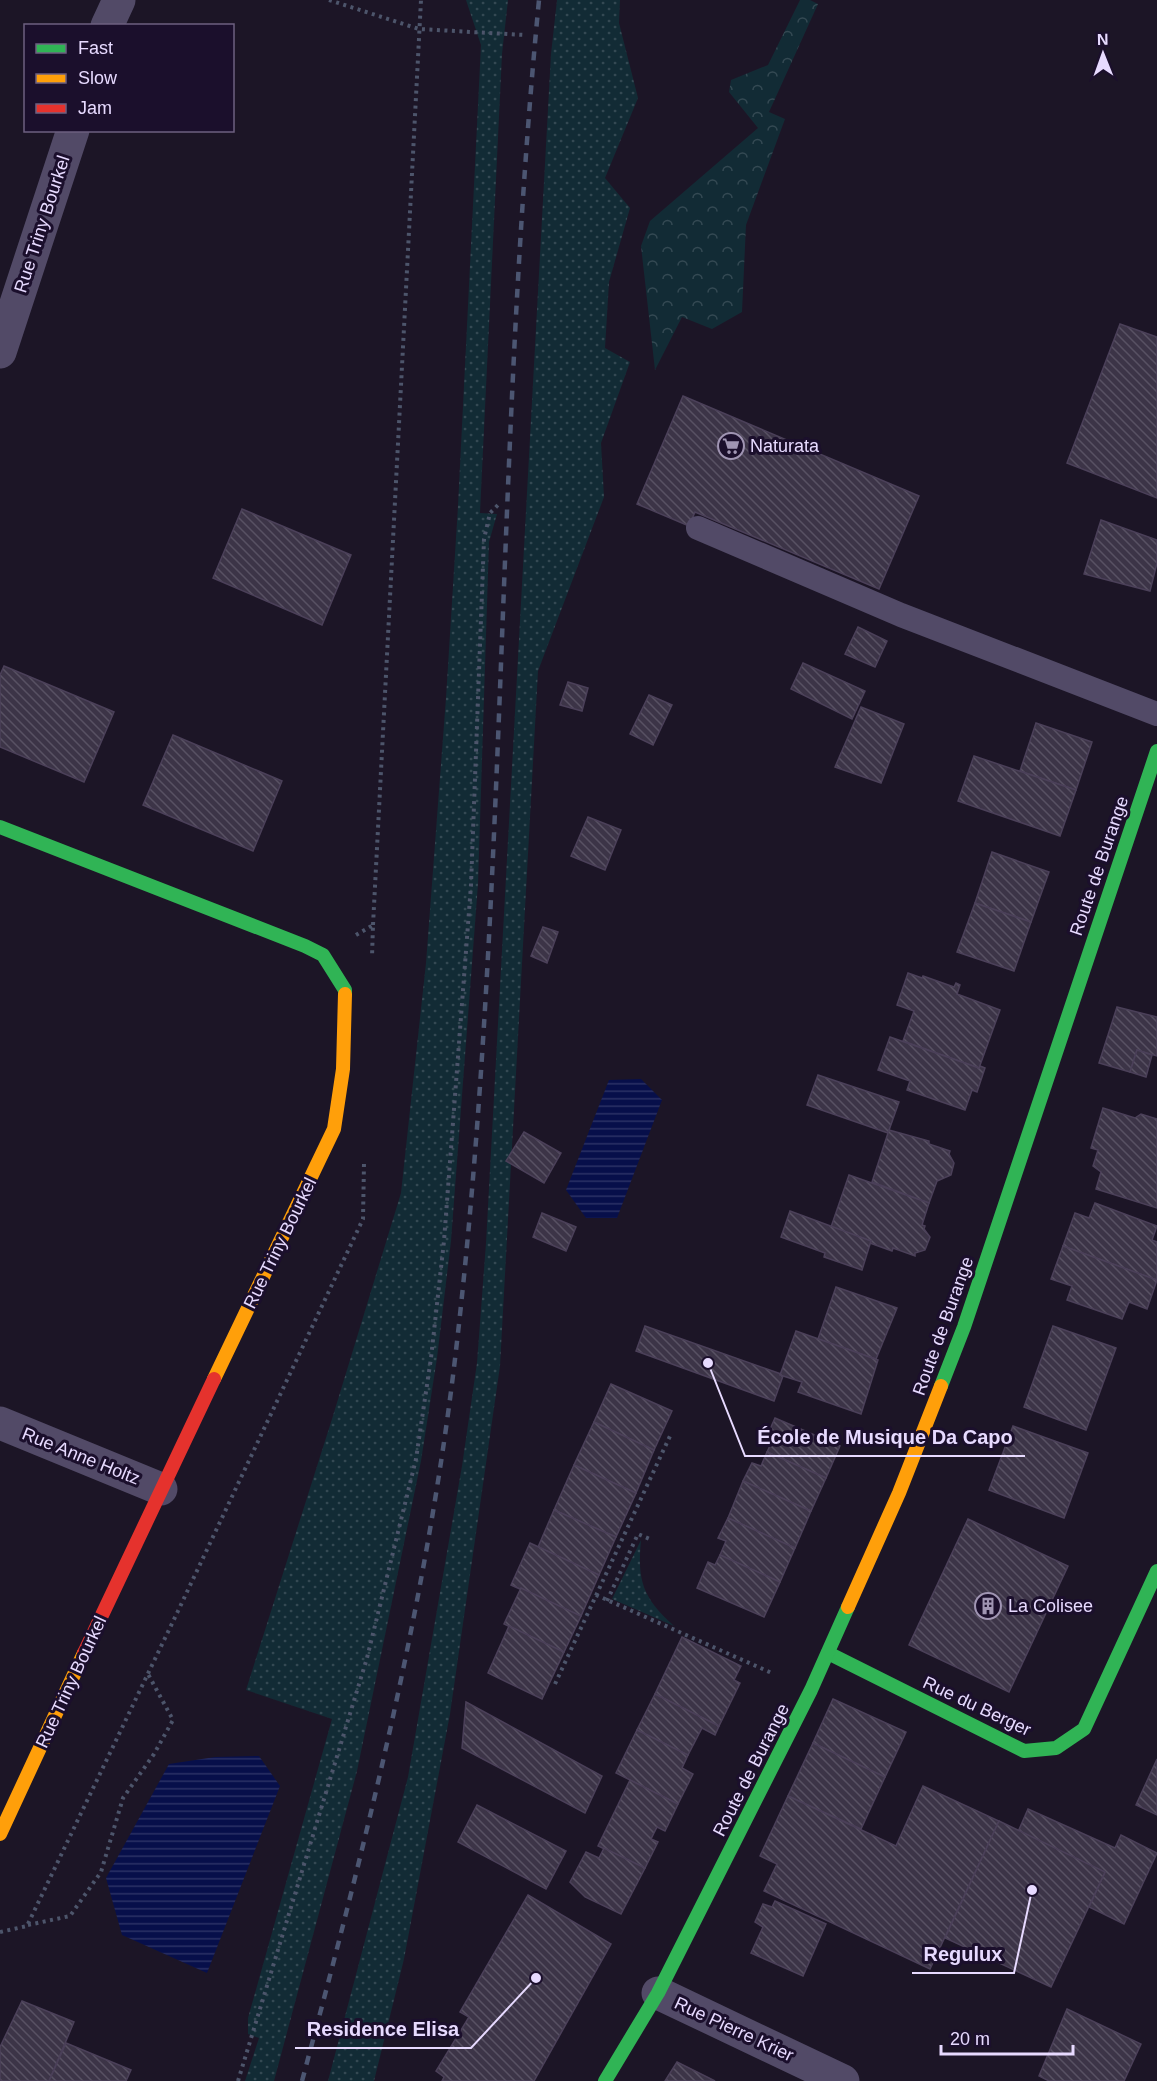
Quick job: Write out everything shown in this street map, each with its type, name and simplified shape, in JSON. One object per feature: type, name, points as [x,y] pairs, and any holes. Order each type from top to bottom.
[{"type":"street","points":[[108,24],[119,0]]},
{"type":"street","name":"Rue Triny Bourkel","points":[[0,352],[72,132]]},
{"type":"street","name":"Route de Burange","points":[[606,2081],[658,1993],[816,1681],[899,1493],[964,1327],[1157,751]]},
{"type":"street","points":[[0,827],[323,955]]},
{"type":"street","name":"Rue Triny Bourkel","points":[[0,1834],[161,1489],[334,1129],[343,1069],[345,990],[323,955]]},
{"type":"street","name":"Rue Anne Holtz","points":[[0,1423],[161,1489]]},
{"type":"street","name":"Rue du Berger","points":[[828,1653],[1024,1751],[1056,1748],[1084,1729],[1157,1571]]},
{"type":"street","name":"Rue Pierre Krier","points":[[658,1993],[843,2081]]},
{"type":"lane","points":[[698,528],[901,615],[1157,714]]},
{"type":"path","points":[[329,0],[418,29],[525,35]]},
{"type":"path","points":[[372,958],[421,0]]},
{"type":"path","points":[[238,2081],[367,1658],[416,1459],[431,1358],[444,1241],[471,885],[484,539],[490,513],[498,505]]},
{"type":"path","points":[[323,955],[373,925]]},
{"type":"path","points":[[27,1926],[363,1219],[364,1161]]},
{"type":"path","points":[[555,1684],[670,1436]]},
{"type":"path","points":[[607,1601],[638,1534],[652,1540]]},
{"type":"path","points":[[596,1595],[735,1657]]},
{"type":"path","points":[[0,1932],[70,1916],[101,1872],[123,1798],[154,1754],[173,1720],[148,1674]]},
{"type":"green space","points":[[466,0],[508,0],[502,54],[480,513],[497,514],[489,542],[478,884],[451,1241],[437,1358],[421,1461],[357,1771],[274,2081],[245,2081],[259,2038],[248,2034],[248,2018],[332,1719],[246,1690],[401,1193],[426,963],[458,506],[481,45]]},
{"type":"green space","points":[[557,0],[620,0],[619,23],[638,98],[605,178],[630,208],[609,282],[605,348],[630,362],[601,443],[604,497],[538,671],[500,1366],[450,1714],[404,1959],[374,2081],[328,2081],[408,1777],[462,1466],[477,1363],[486,1243],[551,54]]},
{"type":"green space","points":[[800,0],[810,0],[818,4],[769,112],[785,119],[746,225],[742,312],[712,329],[682,317],[655,370],[641,246],[650,221],[758,128],[729,92],[731,80],[768,65]]},
{"type":"green space","points":[[641,1540],[640,1567],[644,1588],[655,1607],[674,1626],[612,1599]]},
{"type":"shaded area","points":[[641,1079],[662,1100],[617,1218],[586,1218],[566,1190],[609,1080]]},
{"type":"shaded area","points":[[259,1756],[280,1786],[207,1973],[122,1935],[106,1878],[169,1764],[215,1757]]},
{"type":"building","points":[[1120,324],[1157,337],[1157,498],[1067,463]]},
{"type":"building","name":"Naturata","points":[[683,396],[919,496],[879,589],[695,512],[689,526],[637,504]]},
{"type":"building","points":[[242,509],[351,555],[322,625],[213,578]]},
{"type":"building","points":[[1101,520],[1157,540],[1157,563],[1150,591],[1084,574]]},
{"type":"building","points":[[858,627],[887,641],[875,667],[845,654]]},
{"type":"building","points":[[803,663],[865,691],[852,719],[791,689]]},
{"type":"building","points":[[4,666],[114,712],[84,782],[0,747],[0,675]]},
{"type":"building","points":[[568,682],[588,688],[582,711],[560,705]]},
{"type":"building","points":[[649,695],[672,705],[653,745],[630,734]]},
{"type":"building","points":[[861,707],[904,724],[881,783],[835,767]]},
{"type":"building","points":[[1036,723],[1092,742],[1076,790],[1020,771]]},
{"type":"building","points":[[173,735],[282,781],[253,851],[143,805]]},
{"type":"building","points":[[974,756],[1076,790],[1060,836],[958,801]]},
{"type":"building","points":[[588,817],[621,830],[605,870],[571,856]]},
{"type":"building","points":[[992,852],[1049,872],[1031,922],[975,903]]},
{"type":"building","points":[[975,903],[1031,922],[1014,971],[957,952]]},
{"type":"building","points":[[543,927],[558,932],[547,963],[531,956]]},
{"type":"building","points":[[908,973],[954,987],[956,983],[960,985],[957,994],[1000,1010],[979,1068],[903,1041],[914,1011],[897,1005]]},
{"type":"building","points":[[1117,1007],[1157,1017],[1157,1056],[1137,1050],[1130,1072],[1099,1063]]},
{"type":"building","points":[[890,1037],[979,1068],[980,1066],[985,1068],[977,1092],[972,1090],[965,1110],[907,1090],[910,1081],[878,1070]]},
{"type":"building","points":[[1137,1050],[1152,1055],[1146,1077],[1130,1072]]},
{"type":"building","points":[[818,1075],[899,1102],[888,1133],[807,1105]]},
{"type":"building","points":[[1103,1108],[1135,1118],[1141,1114],[1157,1119],[1157,1208],[1096,1189],[1101,1172],[1093,1166],[1098,1150],[1091,1148]]},
{"type":"building","points":[[889,1130],[929,1141],[929,1144],[950,1151],[949,1154],[954,1163],[951,1175],[937,1181],[929,1203],[872,1182]]},
{"type":"building","points":[[524,1132],[561,1153],[544,1183],[506,1161]]},
{"type":"building","points":[[849,1175],[929,1203],[922,1225],[925,1226],[924,1229],[930,1237],[925,1250],[915,1253],[915,1256],[893,1248],[892,1251],[831,1227]]},
{"type":"building","points":[[1095,1203],[1157,1226],[1152,1240],[1157,1242],[1157,1280],[1063,1246],[1075,1213],[1089,1218]]},
{"type":"building","points":[[790,1211],[871,1241],[862,1270],[824,1257],[825,1253],[781,1237]]},
{"type":"building","points":[[542,1213],[576,1227],[566,1251],[533,1237]]},
{"type":"building","points":[[1063,1246],[1157,1280],[1147,1309],[1129,1302],[1122,1319],[1067,1300],[1072,1286],[1051,1279]]},
{"type":"building","points":[[836,1287],[897,1308],[876,1359],[818,1339]]},
{"type":"building","points":[[645,1326],[781,1374],[783,1376],[774,1401],[636,1351]]},
{"type":"building","points":[[1053,1326],[1116,1348],[1086,1430],[1024,1407]]},
{"type":"building","points":[[796,1331],[878,1360],[861,1414],[798,1392],[802,1382],[780,1375]]},
{"type":"building","points":[[611,1384],[672,1411],[654,1450],[594,1422]]},
{"type":"building","points":[[775,1418],[840,1446],[826,1478],[767,1452],[773,1439],[767,1436]]},
{"type":"building","points":[[594,1422],[654,1450],[636,1493],[574,1465]]},
{"type":"building","points":[[1013,1426],[1088,1453],[1064,1518],[989,1490]]},
{"type":"building","points":[[767,1452],[826,1478],[811,1511],[743,1481],[752,1463],[761,1466]]},
{"type":"building","points":[[574,1465],[636,1493],[616,1537],[554,1510]]},
{"type":"building","points":[[743,1481],[811,1511],[795,1548],[728,1518]]},
{"type":"building","points":[[554,1510],[616,1537],[599,1575],[538,1547]]},
{"type":"building","points":[[728,1518],[795,1548],[780,1582],[720,1555],[726,1541],[718,1538]]},
{"type":"building","name":"La Colisee","points":[[968,1519],[1068,1566],[1009,1692],[909,1645]]},
{"type":"building","points":[[530,1543],[599,1575],[581,1616],[511,1585]]},
{"type":"building","points":[[720,1555],[780,1582],[764,1617],[697,1588],[708,1562],[715,1565]]},
{"type":"building","points":[[521,1588],[581,1616],[564,1652],[504,1624]]},
{"type":"building","points":[[509,1626],[564,1652],[542,1699],[488,1673]]},
{"type":"building","points":[[682,1637],[741,1666],[734,1680],[740,1683],[719,1726],[655,1694]]},
{"type":"building","points":[[655,1694],[719,1726],[715,1735],[702,1728],[688,1755],[637,1730]]},
{"type":"building","points":[[833,1699],[906,1732],[885,1777],[813,1743]]},
{"type":"building","points":[[466,1702],[602,1776],[585,1813],[462,1748]]},
{"type":"building","points":[[637,1730],[688,1755],[682,1768],[693,1774],[678,1804],[616,1773]]},
{"type":"building","points":[[813,1743],[885,1777],[861,1829],[788,1796]]},
{"type":"building","points":[[1157,1759],[1157,1815],[1136,1805]]},
{"type":"building","points":[[630,1780],[678,1804],[665,1831],[657,1827],[651,1839],[658,1842],[645,1868],[598,1846]]},
{"type":"building","points":[[923,1786],[999,1821],[930,1969],[764,1891],[777,1864],[760,1856],[788,1796],[896,1846]]},
{"type":"building","points":[[477,1805],[566,1851],[546,1889],[458,1842]]},
{"type":"building","points":[[1028,1809],[1115,1848],[1121,1835],[1157,1853],[1124,1924],[1089,1907],[1105,1872],[1018,1832]]},
{"type":"building","points":[[999,1821],[1105,1872],[1051,1987],[945,1938]]},
{"type":"building","points":[[604,1848],[645,1868],[621,1914],[585,1897],[570,1882],[586,1852],[599,1858]]},
{"type":"building","points":[[528,1895],[611,1944],[534,2081],[442,2081],[444,2077],[436,2071],[469,2017],[460,2012]]},
{"type":"building","points":[[775,1901],[826,1924],[803,1976],[751,1953],[763,1927],[755,1922],[763,1904],[772,1907]]},
{"type":"building","points":[[22,2001],[74,2022],[49,2081],[0,2081],[0,2047]]},
{"type":"building","points":[[1067,2009],[1141,2044],[1124,2081],[1049,2081],[1039,2076]]},
{"type":"building","points":[[66,2043],[131,2070],[126,2081],[49,2081]]},
{"type":"building","points":[[677,2062],[715,2081],[665,2081]]},
{"type":"railway","points":[[302,2081],[349,1902],[392,1723],[428,1542],[455,1359],[472,1190],[484,1020],[515,340],[525,170],[539,0]]},
{"type":"traffic: fast","points":[[941,1386],[964,1327],[1157,751]]},
{"type":"traffic: fast","points":[[0,827],[305,946],[323,955],[345,990],[345,994]]},
{"type":"traffic: fast","points":[[828,1653],[1024,1751],[1056,1748],[1084,1729],[1157,1571]]},
{"type":"traffic: fast","points":[[605,2081],[658,1993],[811,1690],[848,1607]]},
{"type":"traffic: slow","points":[[214,1379],[334,1129],[343,1069],[345,994]]},
{"type":"traffic: slow","points":[[848,1607],[899,1493],[941,1386]]},
{"type":"traffic: slow","points":[[0,1834],[84,1653]]},
{"type":"traffic: jam","points":[[84,1653],[214,1379]]},
{"type":"place","name":"Naturata","points":[[731,446]]},
{"type":"place","name":"École de Musique Da Capo","points":[[708,1363]]},
{"type":"place","name":"La Colisee","points":[[988,1606]]},
{"type":"place","name":"Regulux","points":[[1032,1890]]},
{"type":"place","name":"Residence Elisa","points":[[536,1978]]}]
